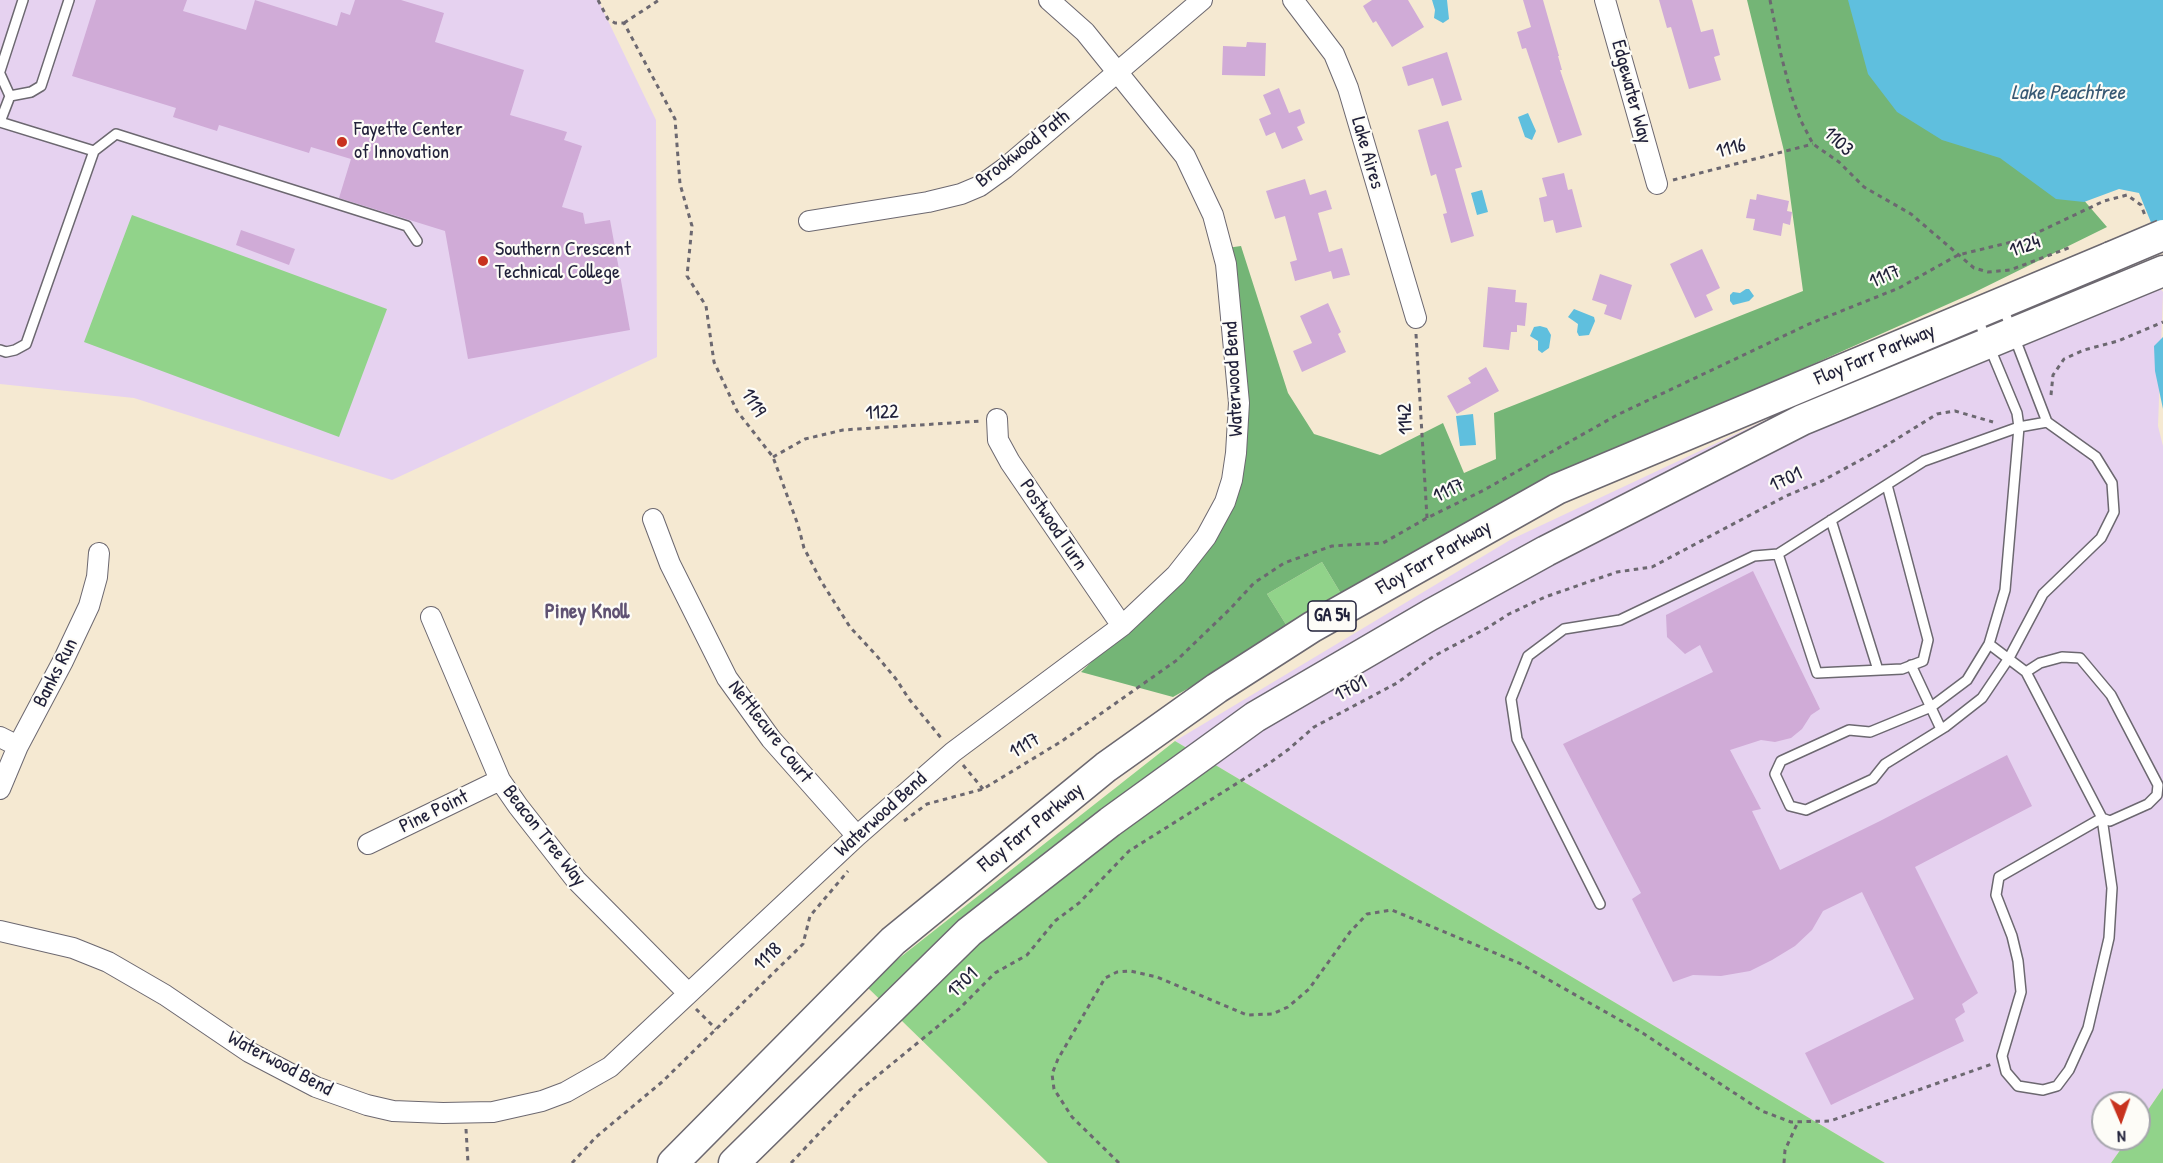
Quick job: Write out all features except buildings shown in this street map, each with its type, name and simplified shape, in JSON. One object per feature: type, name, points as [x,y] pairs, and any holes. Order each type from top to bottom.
[{"type":"main road","name":"Floy Farr Parkway","points":[[673,1163],[893,940],[1106,767],[1217,688],[1312,627],[1557,489],[2111,256],[2156,230]]},
{"type":"main road","name":"Floy Farr Parkway","points":[[734,1163],[969,932],[1110,822],[1255,717],[1430,615],[1546,551],[1792,425],[2163,271]]},
{"type":"street","name":"Waterwood Bend","points":[[0,931],[73,948],[108,962],[165,995],[249,1052],[316,1087],[367,1105],[393,1111],[493,1112],[526,1105],[566,1092],[610,1067],[857,836],[952,752],[1122,626],[1176,575],[1206,537],[1220,511],[1232,480],[1239,403],[1226,264],[1213,215],[1185,156],[1085,32],[1049,0]]},
{"type":"street","name":"Brookwood Path","points":[[809,221],[928,202],[962,194],[980,186],[1005,168],[1202,0]]},
{"type":"street","name":"Lake Aires","points":[[1293,0],[1334,54],[1348,88],[1416,318]]},
{"type":"street","name":"Edgewater Way","points":[[1605,0],[1657,184]]},
{"type":"street","name":"Postwood Turn","points":[[997,419],[998,440],[1010,462],[1122,626]]},
{"type":"street","name":"Nettlecure Court","points":[[653,519],[670,564],[727,678],[771,739],[857,836]]},
{"type":"street","name":"Banks Run","points":[[0,789],[18,746],[89,606],[97,577],[99,553]]},
{"type":"street","name":"Beacon Tree Way","points":[[431,617],[500,780],[545,843],[576,880],[686,995]]},
{"type":"street","points":[[0,736],[18,746]]},
{"type":"street","name":"Pine Point","points":[[368,844],[500,780]]},
{"type":"lane","points":[[23,0],[0,73],[10,96],[0,122],[94,151]]},
{"type":"lane","points":[[10,96],[31,92],[41,86],[69,0]]},
{"type":"lane","points":[[0,350],[6,352],[15,350],[26,344],[94,151],[116,134],[407,226],[417,241]]},
{"type":"lane","points":[[1988,307],[2001,339],[2018,413],[2019,427],[2005,590],[1989,644],[1967,680],[1930,707],[1870,732],[1850,730],[1780,761],[1775,774],[1790,806],[1806,810],[1874,779],[1885,764],[1941,729],[1982,698],[2009,658],[2043,594],[2101,538],[2114,512],[2112,483],[2096,457],[2047,422],[2040,405],[2001,339],[1988,307]]},
{"type":"lane","points":[[1600,904],[1517,739],[1511,699],[1528,656],[1564,629],[1620,620],[1754,556],[1778,554],[1924,461],[2019,427],[2047,422]]},
{"type":"lane","points":[[1778,554],[1817,673],[1902,669],[1923,661],[1928,640],[1887,485]]},
{"type":"lane","points":[[1831,520],[1878,670]]},
{"type":"lane","points":[[1989,644],[2026,672],[2102,818],[2112,888],[2109,938],[2088,1028],[2069,1070],[2057,1086],[2043,1090],[2018,1086],[2006,1072],[2002,1056],[2021,992],[2013,936],[1996,895],[1999,877],[2102,818]]},
{"type":"lane","points":[[2026,672],[2040,663],[2062,657],[2080,658],[2111,695],[2158,785],[2157,795],[2148,804],[2110,821],[2102,818]]},
{"type":"lane","points":[[1911,665],[1941,729]]},
{"type":"path","name":"1119","points":[[598,0],[608,19],[615,23],[624,23],[675,119],[680,184],[692,226],[687,276],[706,306],[714,362],[737,411],[773,457],[804,548],[821,581],[850,627],[896,678],[909,699],[983,789]]},
{"type":"path","points":[[624,23],[659,0]]},
{"type":"path","name":"1103","points":[[1770,0],[1792,97],[1813,144],[1839,162],[1864,187],[1911,214],[1958,255]]},
{"type":"path","name":"1116","points":[[1657,184],[1813,144]]},
{"type":"path","points":[[1958,255],[2024,239],[2104,201],[2127,195],[2141,205],[2156,230]]},
{"type":"path","name":"1124","points":[[1958,255],[1974,268],[1988,272],[2010,270],[2072,246]]},
{"type":"path","name":"1117","points":[[983,789],[1062,741],[1177,660],[1254,583],[1284,563],[1332,546],[1383,543],[1427,518],[1485,490],[1617,415],[1809,324],[1899,288],[1958,255]]},
{"type":"path","name":"1142","points":[[1416,318],[1427,518]]},
{"type":"path","points":[[2040,405],[2050,401],[2053,375],[2064,360],[2084,350],[2118,341],[2163,322]]},
{"type":"path","name":"1701","points":[[791,1163],[860,1090],[959,1009],[995,973],[1026,955],[1055,921],[1079,903],[1129,851],[1271,762],[1314,727],[1397,683],[1434,656],[1509,614],[1545,597],[1617,572],[1652,567],[1786,496],[1822,481],[1879,450],[1937,414],[1955,411],[1992,422],[2018,413]]},
{"type":"path","name":"1122","points":[[773,457],[805,439],[843,430],[997,419]]},
{"type":"path","points":[[899,824],[927,804],[983,789]]},
{"type":"path","name":"1118","points":[[572,1163],[596,1137],[662,1082],[803,944],[810,916],[848,871]]},
{"type":"path","points":[[1119,1163],[1072,1117],[1054,1089],[1052,1074],[1058,1059],[1105,978],[1117,972],[1130,971],[1157,977],[1247,1015],[1272,1014],[1287,1007],[1309,989],[1350,932],[1367,914],[1392,910],[1519,963],[1641,1032],[1762,1111],[1791,1122],[1830,1121],[2003,1060]]},
{"type":"path","points":[[686,995],[716,1029]]},
{"type":"path","points":[[467,1112],[465,1141],[468,1163]]},
{"type":"path","points":[[1784,1163],[1785,1150],[1798,1122]]},
{"type":"shaded area","points":[[0,0],[598,0],[656,120],[657,357],[392,480],[134,398],[0,384]]},
{"type":"shaded area","points":[[2140,266],[2163,292],[2158,426],[2163,446],[2163,1088],[2151,1106],[2151,1091],[2091,1091],[2091,1151],[2120,1151],[2111,1163],[1885,1163],[1175,741],[1510,540],[1868,372]]},
{"type":"green space","points":[[1747,0],[1869,0],[2082,198],[2107,227],[1973,293],[1710,410],[1343,597],[1322,562],[1267,594],[1290,631],[1173,697],[1081,672],[1188,569],[1230,504],[1244,398],[1227,248],[1241,246],[1288,393],[1314,434],[1380,455],[1443,423],[1464,473],[1496,459],[1494,413],[1803,291],[1784,151]]},
{"type":"green space","points":[[132,215],[387,309],[339,437],[84,342]]},
{"type":"green space","points":[[1322,562],[1343,597],[1290,631],[1267,594]]},
{"type":"green space","points":[[1175,741],[1885,1163],[1048,1163],[865,985]]},
{"type":"green space","points":[[2163,1088],[2163,1163],[2111,1163],[2120,1151],[2151,1151],[2151,1106]]},
{"type":"water","points":[[1432,0],[1447,0],[1449,19],[1443,23],[1434,18],[1435,10]]},
{"type":"water","name":"Lake Peachtree","points":[[1848,0],[2163,0],[2163,252],[2139,193],[2119,189],[2084,202],[2056,199],[2000,158],[1942,140],[1897,112],[1868,74]]},
{"type":"water","points":[[1528,113],[1536,131],[1532,140],[1525,137],[1518,117]]},
{"type":"water","points":[[1482,190],[1488,212],[1477,215],[1471,193]]},
{"type":"water","points":[[1749,289],[1754,296],[1749,301],[1733,305],[1730,295]]},
{"type":"water","points":[[1574,309],[1594,317],[1595,321],[1589,335],[1579,336],[1578,324],[1568,317]]},
{"type":"water","points":[[1534,327],[1547,328],[1551,335],[1549,348],[1542,353],[1538,350],[1538,341],[1530,336]]},
{"type":"water","points":[[2163,337],[2163,409],[2155,371],[2154,346]]},
{"type":"water","points":[[1473,414],[1476,445],[1460,446],[1456,416]]},
{"type":"place","name":"Fayette Center of Innovation","points":[[342,142]]},
{"type":"place","name":"Southern Crescent Technical College","points":[[483,261]]},
{"type":"district","name":"Piney Knoll","points":[[587,612]]}]
